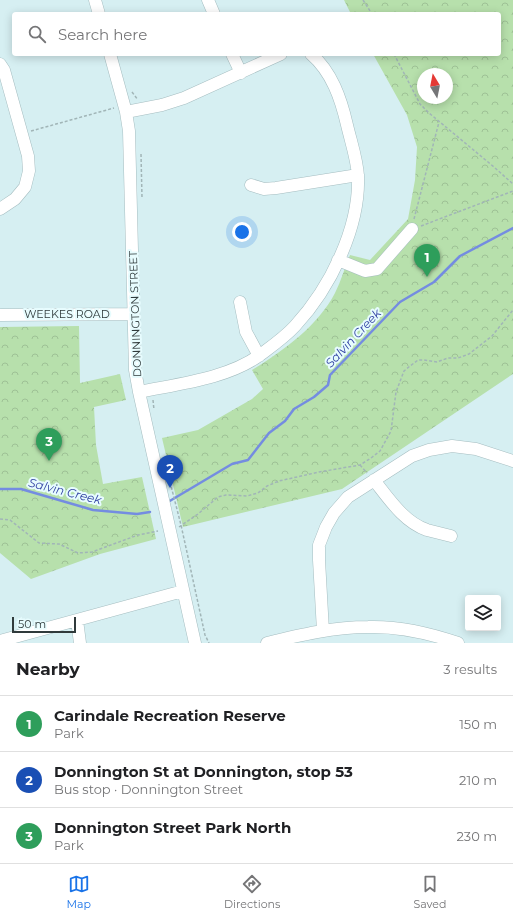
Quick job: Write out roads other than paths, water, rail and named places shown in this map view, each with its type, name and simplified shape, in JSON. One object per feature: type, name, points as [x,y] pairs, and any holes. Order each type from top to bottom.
[{"type":"street","points":[[95,0],[98,12]]},
{"type":"street","points":[[208,0],[213,12]]},
{"type":"street","name":"DONNINGTON STREET","points":[[111,56],[126,112],[130,148],[135,370],[139,392],[164,478],[167,521],[195,643]]},
{"type":"street","points":[[233,56],[241,73]]},
{"type":"street","points":[[126,112],[162,105],[184,98],[277,56]]},
{"type":"street","points":[[139,392],[211,376],[230,370],[258,356],[294,327],[308,310],[329,278],[338,260],[354,216],[358,176],[344,111],[338,95],[321,63],[313,56]]},
{"type":"street","points":[[0,64],[4,70],[28,156],[29,171],[24,187],[15,199],[0,210]]},
{"type":"street","points":[[251,185],[264,189],[276,188],[358,176]]},
{"type":"street","points":[[338,260],[365,271],[377,269],[412,229]]},
{"type":"street","points":[[240,302],[246,332],[258,356]]},
{"type":"street","name":"WEEKES ROAD","points":[[0,314],[133,314]]},
{"type":"street","points":[[323,631],[319,545],[326,527],[334,513],[348,497],[371,477],[412,456],[429,450],[452,446],[476,449],[513,461]]},
{"type":"street","points":[[371,477],[395,506],[409,520],[426,529],[451,536]]},
{"type":"street","points":[[0,641],[183,591]]},
{"type":"street","points":[[77,620],[80,643]]},
{"type":"street","points":[[267,643],[323,631],[374,627],[426,633],[441,640],[458,643]]},
{"type":"waterway","name":"Salvin Creek","points":[[168,502],[232,464],[248,460],[269,433],[285,421],[294,409],[314,397],[328,385],[330,375],[400,302],[434,282],[460,256],[513,228]]},
{"type":"waterway","name":"Salvin Creek","points":[[0,489],[21,489],[93,510],[137,514],[150,512]]},
{"type":"place","name":"Carindale Recreation Reserve","points":[[427,277]]},
{"type":"place","name":"Donnington Street Park North","points":[[49,461]]},
{"type":"place","name":"Donnington St at Donnington, stop 53","points":[[170,488]]}]
